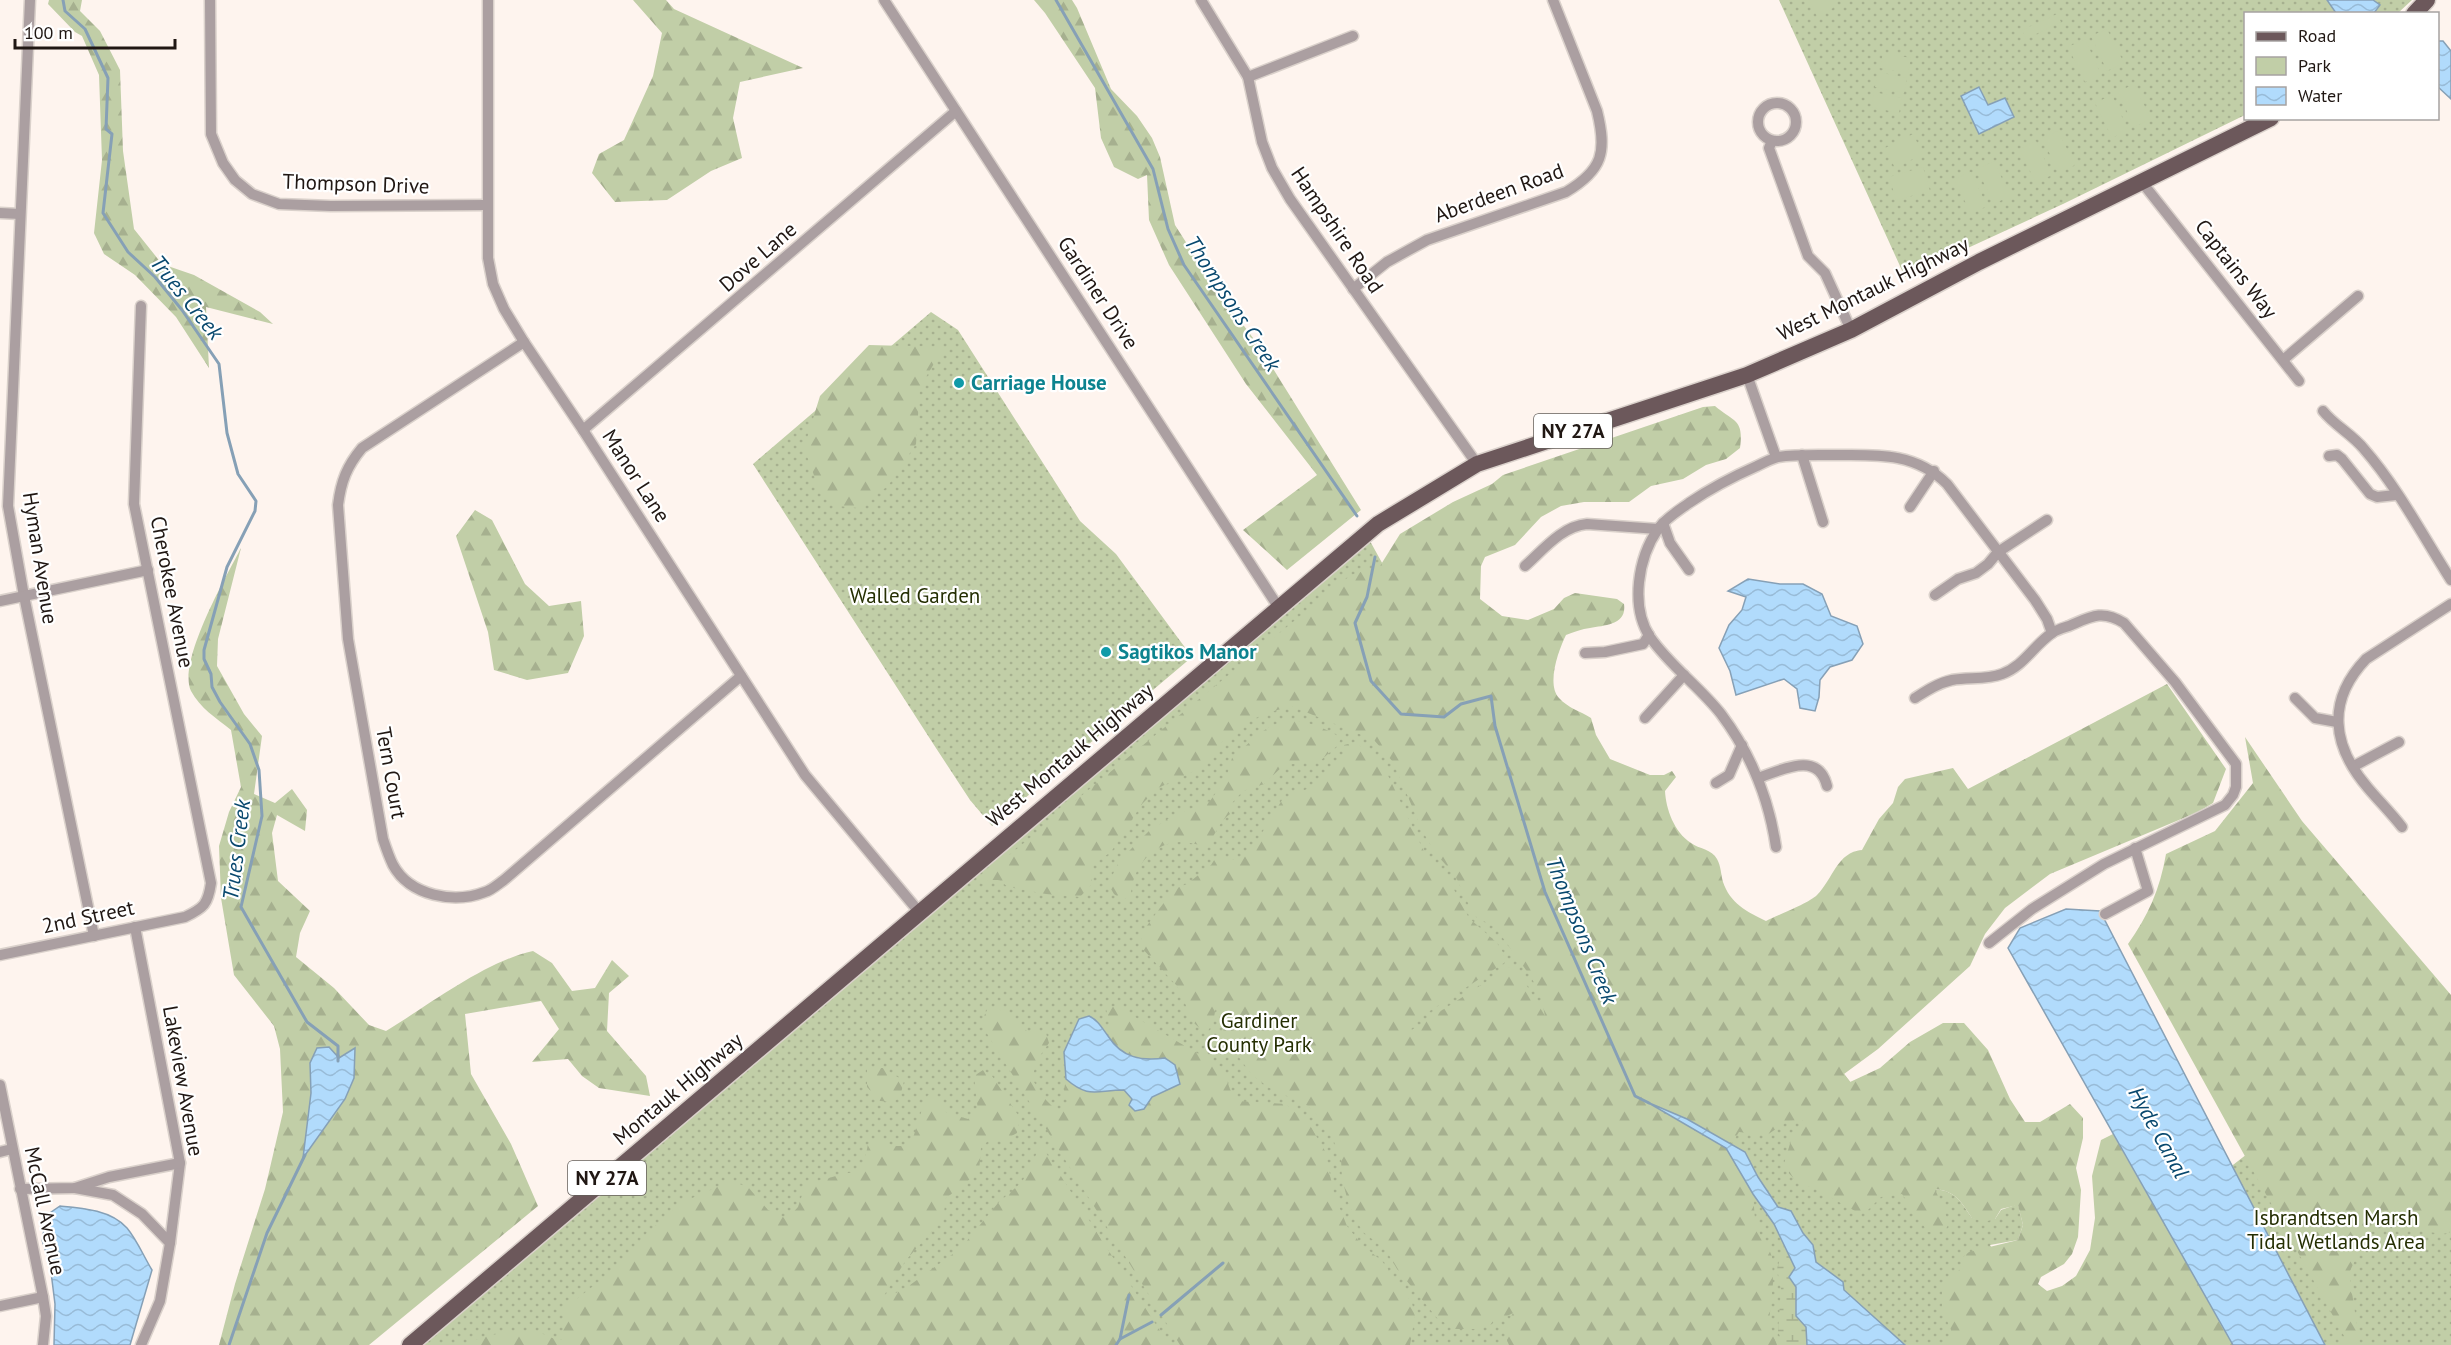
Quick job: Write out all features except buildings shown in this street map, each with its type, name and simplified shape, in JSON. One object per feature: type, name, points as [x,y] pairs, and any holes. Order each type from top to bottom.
[{"type":"main road","points":[[2416,12],[2427,0]]},
{"type":"main road","name":"West Montauk Highway","points":[[920,913],[1378,524],[1477,464],[1747,375],[1851,330],[1979,262],[2267,120]]},
{"type":"main road","name":"Montauk Highway","points":[[410,1345],[920,913]]},
{"type":"street","name":"Hyman Avenue","points":[[30,0],[8,489],[9,516],[94,936]]},
{"type":"street","name":"Thompson Drive","points":[[210,0],[211,134],[223,163],[235,180],[252,194],[279,204],[487,205]]},
{"type":"street","name":"Manor Lane","points":[[488,0],[487,205],[488,258],[493,284],[524,342],[584,430],[805,775],[920,913]]},
{"type":"street","name":"Gardiner Drive","points":[[884,0],[1279,608]]},
{"type":"street","name":"Hampshire Road","points":[[1201,0],[1248,76],[1262,142],[1272,168],[1290,199],[1477,464]]},
{"type":"street","name":"Aberdeen Road","points":[[1353,288],[1387,262],[1427,240],[1566,192],[1586,180],[1596,166],[1603,148],[1602,130],[1597,111],[1553,0]]},
{"type":"street","points":[[1248,76],[1353,36]]},
{"type":"street","name":"Dove Lane","points":[[584,430],[956,111]]},
{"type":"street","points":[[1772,141],[1769,148],[1808,256],[1826,273],[1851,330]]},
{"type":"street","name":"Captains Way","points":[[2141,181],[2299,381]]},
{"type":"street","points":[[0,213],[20,214]]},
{"type":"street","points":[[2283,360],[2358,296]]},
{"type":"street","name":"Cherokee Avenue","points":[[141,306],[134,504],[211,883],[208,899],[200,909],[185,917]]},
{"type":"street","name":"Tern Court","points":[[524,342],[362,448],[348,465],[340,485],[338,505],[348,639],[383,839],[394,866],[408,883],[429,893],[447,897],[465,897],[486,892],[531,857],[741,676]]},
{"type":"street","points":[[1747,375],[1776,457]]},
{"type":"street","points":[[2323,411],[2363,448],[2390,481],[2396,495],[2451,580]]},
{"type":"street","points":[[1802,455],[1823,522]]},
{"type":"street","points":[[1776,847],[1772,820],[1758,778],[1742,745],[1720,714],[1649,634],[1643,620],[1639,588],[1645,554],[1661,526],[1706,491],[1776,457],[1802,455],[1894,457],[1919,463],[1934,471],[1947,484],[2035,600],[2047,619],[2052,633]]},
{"type":"street","points":[[2329,456],[2337,455],[2342,459],[2370,494],[2377,497],[2396,495]]},
{"type":"street","points":[[1910,507],[1934,471]]},
{"type":"street","points":[[1935,595],[1958,579],[1976,573],[1998,552],[2047,520]]},
{"type":"street","points":[[1525,566],[1567,529],[1576,525],[1661,526]]},
{"type":"street","points":[[1661,526],[1689,570]]},
{"type":"street","points":[[0,601],[148,570]]},
{"type":"street","points":[[2402,827],[2366,786],[2347,756],[2337,722],[2345,691],[2356,669],[2366,659],[2451,604]]},
{"type":"street","points":[[1914,698],[1952,680],[1981,679],[2001,674],[2018,666],[2052,633],[2087,617],[2102,614],[2114,616],[2124,623],[2175,682],[2236,764],[2236,787],[2226,805],[2104,864],[2040,904],[1989,943]]},
{"type":"street","points":[[1585,653],[1605,652],[1643,644],[1649,634]]},
{"type":"street","points":[[1645,718],[1684,675]]},
{"type":"street","points":[[2295,698],[2315,718],[2337,722]]},
{"type":"street","points":[[2354,766],[2399,742]]},
{"type":"street","points":[[1716,783],[1729,776],[1742,745]]},
{"type":"street","points":[[1758,778],[1797,765],[1810,764],[1820,770],[1827,786]]},
{"type":"street","points":[[2105,914],[2148,891],[2135,848]]},
{"type":"street","name":"2nd Street","points":[[0,955],[185,917]]},
{"type":"street","name":"Lakeview Avenue","points":[[135,927],[180,1163],[160,1301],[141,1345]]},
{"type":"street","name":"McCall Avenue","points":[[0,1085],[43,1297],[46,1316],[43,1345]]},
{"type":"street","points":[[0,1152],[12,1149]]},
{"type":"street","points":[[75,1188],[109,1177],[180,1163]]},
{"type":"street","points":[[20,1189],[75,1188],[113,1195],[142,1214],[170,1243]]},
{"type":"street","points":[[0,1306],[43,1297]]},
{"type":"green space","points":[[49,0],[82,0],[80,11],[100,31],[120,70],[123,151],[134,229],[162,264],[194,275],[260,312],[273,324],[206,307],[209,368],[176,317],[135,275],[104,254],[94,233],[102,160],[99,75],[82,36],[75,32],[48,4]]},
{"type":"green space","points":[[633,0],[666,0],[674,9],[803,68],[740,82],[733,118],[742,158],[711,171],[667,200],[615,202],[592,173],[599,154],[624,140],[653,76],[662,33]]},
{"type":"green space","points":[[1034,0],[1072,0],[1111,89],[1137,116],[1152,138],[1160,157],[1175,225],[1212,283],[1259,346],[1361,510],[1287,570],[1243,530],[1317,475],[1246,384],[1169,265],[1149,220],[1147,175],[1138,179],[1114,167],[1101,138],[1095,88]]},
{"type":"green space","points":[[1779,0],[2412,0],[2399,12],[2244,12],[2244,115],[2063,204],[1905,277]]},
{"type":"green space","points":[[1809,0],[1829,0],[1833,8],[1817,16]]},
{"type":"green space","points":[[2057,14],[2061,22],[2026,39],[2022,30]]},
{"type":"green space","points":[[2107,29],[2124,63],[2107,71],[2091,36]]},
{"type":"green space","points":[[2085,39],[2101,74],[2085,82],[2068,47]]},
{"type":"green space","points":[[1883,53],[1911,58],[1908,73],[1880,68]]},
{"type":"green space","points":[[1878,72],[1907,78],[1904,93],[1875,87]]},
{"type":"green space","points":[[2134,84],[2151,119],[2134,127],[2118,92]]},
{"type":"green space","points":[[1874,92],[1902,98],[1899,113],[1871,107]]},
{"type":"green space","points":[[2112,95],[2128,130],[2112,138],[2095,103]]},
{"type":"green space","points":[[2058,131],[2075,165],[2059,173],[2042,138]]},
{"type":"green space","points":[[1913,134],[1923,154],[1895,168],[1885,148]]},
{"type":"green space","points":[[2036,141],[2052,175],[2036,183],[2019,149]]},
{"type":"green space","points":[[1994,161],[2010,196],[1994,204],[1977,169]]},
{"type":"green space","points":[[1923,167],[1930,191],[1896,200],[1889,177]]},
{"type":"green space","points":[[1971,172],[1987,206],[1971,214],[1954,179]]},
{"type":"green space","name":"Sagtikos Manor","points":[[931,312],[958,330],[1080,521],[1116,554],[1192,657],[992,826],[970,800],[753,464]]},
{"type":"green space","points":[[869,345],[944,347],[920,387],[916,444],[888,486],[858,508],[838,506],[819,489],[804,448],[820,396]]},
{"type":"green space","points":[[1715,406],[1739,426],[1740,448],[1726,459],[1706,465],[1683,479],[1651,486],[1629,502],[1584,502],[1561,506],[1541,517],[1515,545],[1485,557],[1481,566],[1480,599],[1502,616],[1528,620],[1554,609],[1564,598],[1575,593],[1617,599],[1624,604],[1622,616],[1614,623],[1566,635],[1555,666],[1555,692],[1566,704],[1591,718],[1596,735],[1610,759],[1650,775],[1664,775],[1672,771],[1676,777],[1665,791],[1669,812],[1680,833],[1691,843],[1715,856],[1730,896],[1746,910],[1766,921],[1813,898],[1823,889],[1841,861],[1854,852],[1862,850],[1879,819],[1893,803],[1898,787],[1905,779],[1953,768],[1968,789],[2167,684],[2226,769],[2213,803],[2198,812],[2050,874],[2005,908],[1985,934],[1970,966],[1878,1049],[1844,1074],[1850,1082],[1880,1068],[1910,1042],[1943,1023],[1964,1023],[1988,1050],[2010,1099],[2025,1122],[2040,1122],[2070,1104],[2083,1118],[2083,1138],[2076,1168],[2081,1190],[2078,1237],[2072,1254],[2064,1264],[2041,1277],[2038,1284],[2047,1291],[2062,1286],[2076,1276],[2090,1250],[2095,1218],[2092,1176],[2101,1140],[2113,1134],[2233,1345],[1951,1345],[1951,1330],[1942,1309],[1942,1289],[1960,1269],[1962,1258],[1969,1252],[2018,1240],[2023,1225],[2018,1205],[2001,1209],[1995,1219],[1984,1222],[1972,1218],[1953,1195],[1935,1189],[1949,1223],[1945,1231],[1928,1232],[1902,1194],[1881,1197],[1867,1211],[1855,1211],[1814,1188],[1799,1184],[1783,1167],[1792,1137],[1803,1120],[1788,1121],[1767,1135],[1739,1132],[1732,1143],[1667,1109],[1650,1104],[1726,1148],[1753,1194],[1755,1220],[1772,1257],[1773,1283],[1769,1322],[1777,1345],[1509,1345],[1505,1331],[1513,1313],[1476,1329],[1455,1329],[1437,1318],[1397,1269],[1386,1250],[1363,1232],[1356,1220],[1348,1202],[1342,1178],[1341,1159],[1328,1127],[1308,1106],[1268,1087],[1252,1075],[1224,1037],[1221,1017],[1216,1006],[1213,1023],[1206,1034],[1194,1023],[1177,986],[1140,946],[1143,931],[1174,889],[1187,884],[1211,865],[1218,854],[1234,860],[1249,854],[1282,800],[1316,785],[1338,766],[1344,754],[1344,745],[1356,742],[1385,769],[1428,860],[1450,882],[1469,918],[1497,943],[1504,954],[1504,963],[1405,1027],[1410,1031],[1509,967],[1518,971],[1545,1016],[1541,996],[1531,977],[1495,927],[1474,916],[1455,875],[1436,854],[1423,832],[1393,762],[1374,740],[1291,706],[1264,714],[1240,726],[1220,744],[1201,768],[1158,788],[1142,804],[1111,852],[1092,865],[1092,884],[1080,897],[1008,887],[999,880],[989,880],[981,884],[991,870],[1344,580],[1354,574],[1380,566],[1400,534],[1453,502],[1492,484],[1503,475],[1703,407]]},
{"type":"green space","points":[[475,510],[492,520],[525,584],[549,606],[581,601],[584,636],[568,673],[527,680],[494,670],[488,632],[456,536]]},
{"type":"green space","name":"Gardiner County Park","points":[[1412,527],[1935,1189],[1953,1195],[1972,1218],[1995,1219],[2001,1210],[2018,1204],[2023,1225],[2018,1240],[1990,1245],[2037,1318],[2444,1000],[2451,1009],[2451,1345],[410,1345],[1365,532],[1402,599],[1386,558]]},
{"type":"green space","points":[[241,548],[218,639],[217,666],[244,714],[262,736],[254,794],[275,803],[292,789],[307,810],[305,831],[277,815],[272,833],[278,881],[310,911],[300,933],[296,957],[334,988],[369,1025],[386,1031],[477,974],[515,956],[533,951],[552,963],[572,991],[595,988],[612,960],[629,976],[609,993],[607,1031],[646,1076],[650,1096],[599,1088],[582,1076],[568,1059],[532,1062],[559,1029],[541,1001],[465,1014],[471,1074],[511,1144],[538,1206],[369,1345],[219,1345],[235,1284],[265,1189],[283,1112],[280,1049],[274,1026],[234,975],[221,898],[219,846],[229,812],[241,787],[231,730],[199,703],[191,691],[189,678],[197,640],[215,597]],"holes":[[[329,1047],[354,1078],[345,1099],[304,1157],[311,1093],[310,1063]]]},
{"type":"green space","points":[[1287,720],[1315,725],[1341,738],[1337,746],[1320,761],[1284,765],[1264,784],[1243,791],[1232,803],[1230,814],[1206,846],[1185,842],[1162,846],[1146,858],[1139,867],[1131,896],[1122,900],[1114,894],[1108,884],[1120,860],[1149,831],[1173,816],[1210,801],[1226,779],[1232,758],[1260,733]]},
{"type":"green space","name":"Isbrandtsen Marsh Tidal Wetlands Area","points":[[2245,737],[2302,821],[2451,995],[2451,1232],[2443,1234],[2372,1224],[2349,1273],[2360,1345],[2349,1345],[2128,944],[2152,902],[2166,854],[2215,831],[2253,783]]},
{"type":"green space","points":[[1116,1006],[1223,1068],[1230,1089],[1238,1101],[1286,1104],[1311,1127],[1325,1151],[1334,1194],[1347,1226],[1361,1244],[1382,1261],[1412,1303],[1415,1316],[1410,1345],[1180,1345],[986,1032],[983,1018],[988,1008],[998,1008],[1027,1031],[1046,1033],[1049,1043],[1037,1060],[1032,1079],[1046,1100],[1057,1111],[1069,1108],[1064,1090],[1066,1079],[1087,1091],[1124,1090],[1132,1099],[1149,1103],[1152,1097],[1180,1084],[1165,1058],[1134,1057],[1121,1050],[1109,1038],[1111,1028],[1106,1009]]},
{"type":"green space","points":[[867,1068],[883,1068],[904,1081],[900,1097],[893,1102],[880,1101],[867,1087]]},
{"type":"green space","points":[[983,1070],[992,1076],[1020,1118],[1017,1133],[1006,1139],[989,1140],[981,1148],[979,1172],[945,1199],[944,1218],[906,1260],[880,1302],[910,1285],[961,1248],[998,1203],[1022,1182],[1041,1145],[1169,1345],[465,1345],[482,1338],[512,1332],[541,1333],[563,1340],[563,1310],[607,1275],[647,1233],[683,1202],[731,1181],[748,1187],[768,1210],[787,1219],[798,1207],[806,1183],[857,1172],[865,1159],[868,1144],[878,1140],[894,1146],[910,1146],[928,1095],[936,1098],[947,1113],[968,1119],[978,1111],[974,1076]]},
{"type":"green space","points":[[1784,1244],[1796,1268],[1791,1282],[1796,1287],[1796,1316],[1806,1327],[1807,1345],[1784,1345],[1778,1332],[1781,1289],[1777,1269]]},
{"type":"water","points":[[2327,0],[2373,0],[2380,5],[2375,12],[2335,12]]},
{"type":"water","points":[[2439,41],[2443,41],[2451,51],[2451,99],[2439,88]]},
{"type":"water","points":[[1979,87],[1988,105],[2005,98],[2014,117],[1979,134],[1961,96]]},
{"type":"water","points":[[1748,579],[1780,584],[1803,584],[1822,594],[1831,616],[1857,626],[1863,644],[1852,660],[1830,667],[1820,680],[1815,711],[1800,708],[1797,689],[1784,679],[1736,695],[1730,671],[1719,648],[1729,625],[1742,610],[1746,597],[1728,591]]},
{"type":"water","name":"Hyde Canal","points":[[2066,909],[2100,911],[2325,1345],[2233,1345],[2008,948],[2020,928]]},
{"type":"water","points":[[1089,1016],[1097,1022],[1119,1049],[1126,1053],[1140,1058],[1165,1058],[1175,1065],[1180,1084],[1152,1097],[1144,1109],[1135,1111],[1129,1105],[1132,1099],[1124,1090],[1093,1092],[1074,1085],[1066,1079],[1064,1052],[1079,1019]]},
{"type":"water","points":[[329,1047],[339,1058],[355,1048],[354,1078],[345,1099],[303,1158],[311,1093],[310,1063],[317,1048]]},
{"type":"water","points":[[1647,1102],[1687,1119],[1745,1152],[1778,1207],[1791,1211],[1803,1233],[1813,1245],[1816,1262],[1843,1282],[1844,1290],[1905,1345],[1807,1345],[1806,1327],[1796,1316],[1796,1287],[1789,1277],[1795,1268],[1774,1224],[1726,1148]]},
{"type":"water","points":[[60,1206],[96,1211],[113,1217],[127,1228],[152,1270],[130,1345],[54,1345],[55,1304],[50,1264],[42,1240],[47,1215]]},
{"type":"waterway","name":"Trues Creek","points":[[63,0],[65,11],[85,29],[108,78],[106,129],[112,134],[103,213],[128,252],[155,277],[182,310],[219,364],[227,433],[238,474],[256,501],[255,511],[227,567],[204,650],[204,659],[211,674],[212,687],[250,744],[259,770],[262,816],[241,907],[307,1022],[338,1046],[338,1061]]},
{"type":"waterway","name":"Thompsons Creek","points":[[1056,0],[1153,169],[1168,229],[1184,265],[1357,516]]},
{"type":"waterway","name":"Thompsons Creek","points":[[1375,557],[1367,597],[1355,623],[1371,681],[1401,714],[1444,717],[1461,704],[1491,696],[1495,726],[1545,892],[1635,1096],[1649,1103]]},
{"type":"waterway","name":"Trues Creek","points":[[229,1345],[267,1233],[305,1155]]},
{"type":"waterway","points":[[1161,1315],[1223,1263]]},
{"type":"waterway","points":[[1120,1339],[1129,1295]]},
{"type":"waterway","points":[[1116,1345],[1120,1339],[1152,1322]]},
{"type":"place","name":"Carriage House","points":[[959,383]]},
{"type":"place","name":"Sagtikos Manor","points":[[1106,652]]},
{"type":"park label","name":"Walled Garden","points":[[915,596]]}]
